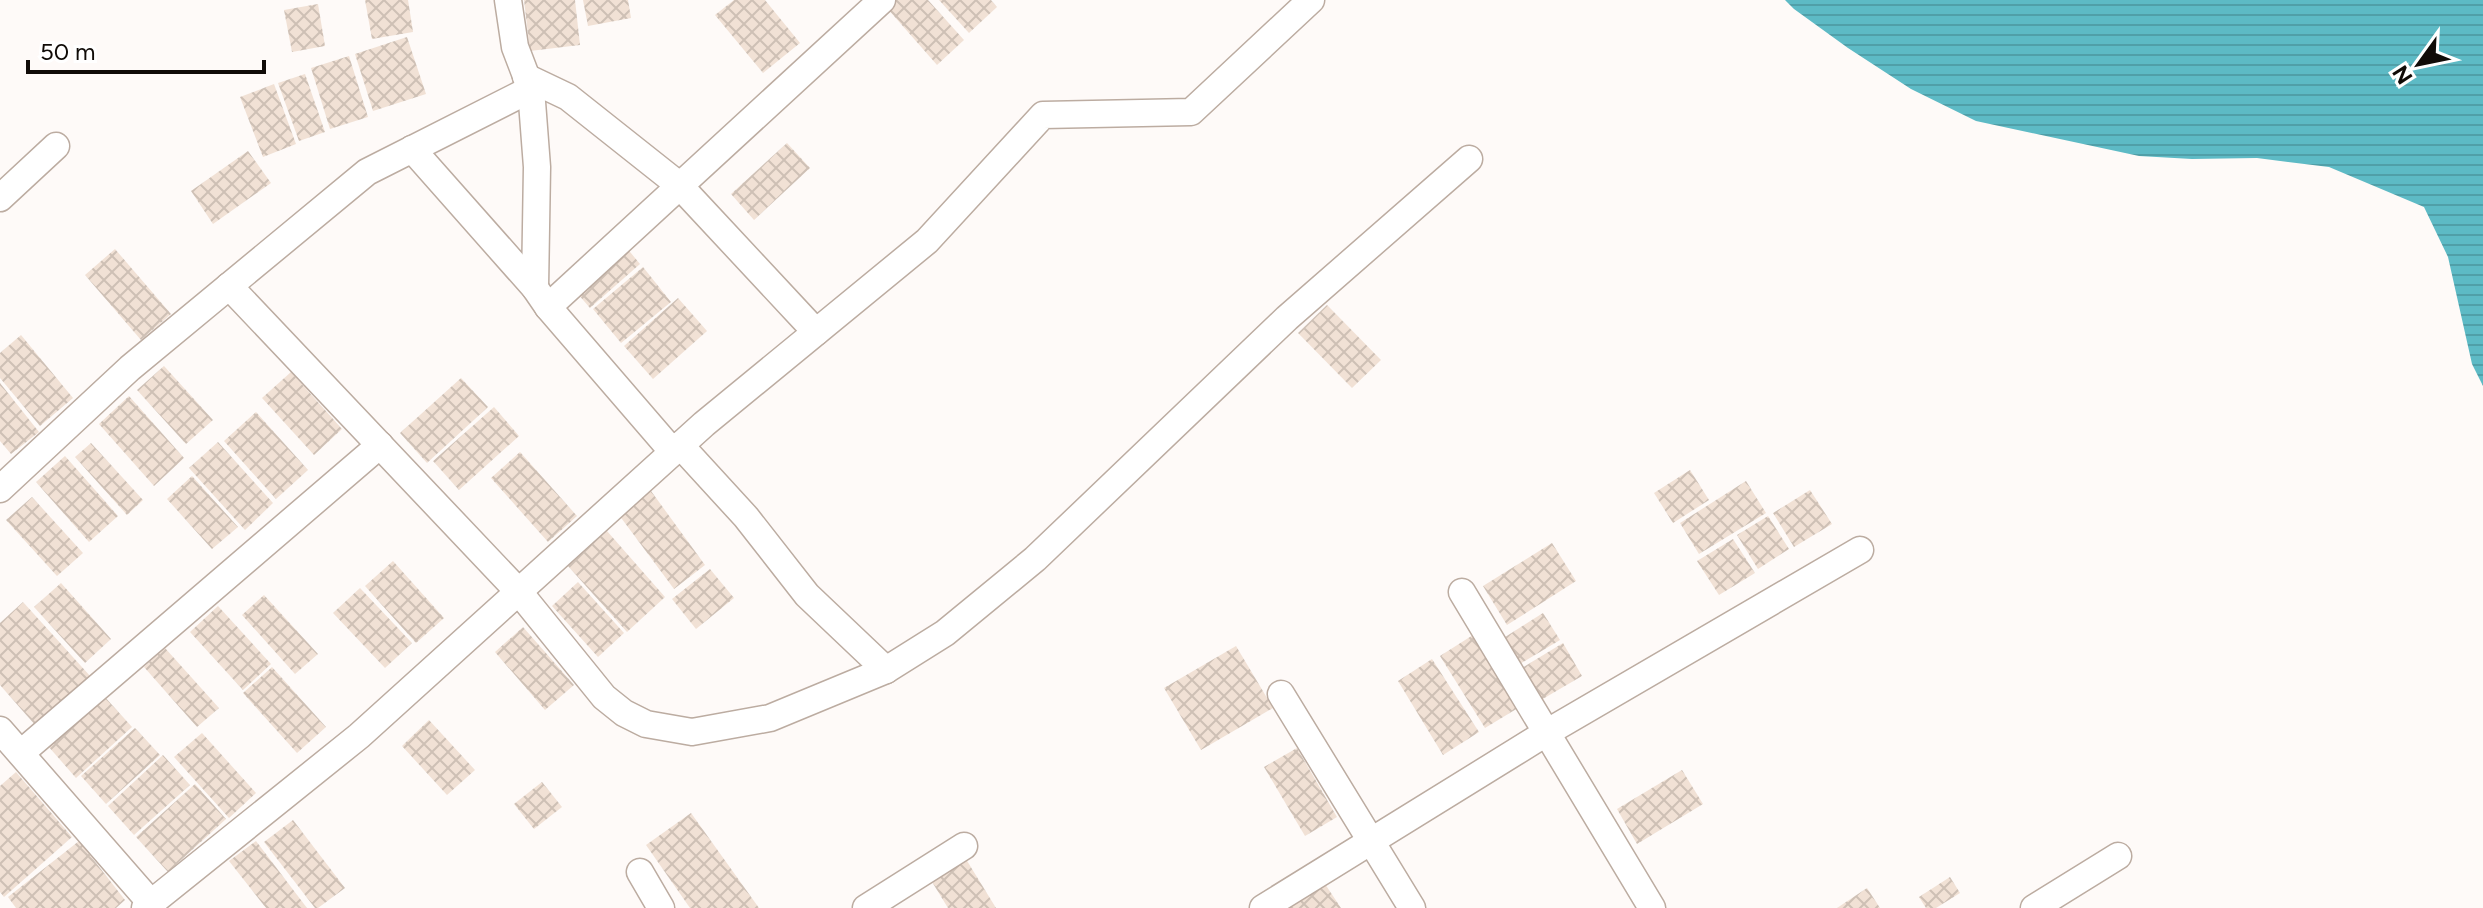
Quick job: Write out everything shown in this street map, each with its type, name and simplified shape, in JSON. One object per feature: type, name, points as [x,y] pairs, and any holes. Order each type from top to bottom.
[{"type":"street","points":[[508,0],[515,47],[528,83],[537,167],[541,297]]},
{"type":"street","points":[[541,297],[679,185],[882,0]]},
{"type":"street","points":[[0,730],[148,905],[359,736],[677,448],[927,241],[1043,115],[1191,112],[1311,0]]},
{"type":"street","points":[[0,489],[130,368],[367,172],[528,83],[568,97],[679,185],[816,332]]},
{"type":"street","points":[[0,198],[56,146]]},
{"type":"street","points":[[412,149],[677,448],[746,517],[807,595],[886,670]]},
{"type":"street","points":[[229,286],[519,592],[604,697],[624,713],[646,724],[692,732],[770,718],[886,670],[945,633],[1035,559],[1287,318],[1469,159]]},
{"type":"street","points":[[21,753],[380,445]]},
{"type":"street","points":[[1263,908],[1546,733],[1860,550]]},
{"type":"street","points":[[1462,592],[1652,908]]},
{"type":"street","points":[[1281,694],[1412,908]]},
{"type":"street","points":[[866,908],[964,846]]},
{"type":"street","points":[[2034,908],[2118,856]]},
{"type":"street","points":[[640,872],[661,908]]},
{"type":"water","points":[[1785,0],[2483,0],[2483,386],[2472,364],[2448,257],[2424,207],[2329,167],[2257,158],[2139,156],[1976,121],[1911,89],[1848,48]]},
{"type":"building","points":[[365,0],[408,0],[413,32],[372,39]]},
{"type":"building","points":[[524,0],[575,0],[580,45],[530,51]]},
{"type":"building","points":[[583,0],[628,0],[631,18],[588,26]]},
{"type":"building","points":[[734,0],[765,0],[800,43],[763,73],[715,15]]},
{"type":"building","points":[[895,0],[928,0],[964,40],[937,65],[886,7]]},
{"type":"building","points":[[939,0],[991,0],[997,7],[969,33]]},
{"type":"building","points":[[318,4],[325,46],[292,52],[284,10]]},
{"type":"building","points":[[407,37],[426,94],[373,111],[355,54]]},
{"type":"building","points":[[349,56],[368,117],[330,129],[311,68]]},
{"type":"building","points":[[305,74],[325,132],[299,141],[278,83]]},
{"type":"building","points":[[274,84],[296,144],[263,157],[240,97]]},
{"type":"building","points":[[787,143],[810,168],[754,220],[731,194]]},
{"type":"building","points":[[248,151],[271,183],[213,224],[191,191]]},
{"type":"building","points":[[616,235],[640,264],[590,308],[565,279]]},
{"type":"building","points":[[115,249],[171,314],[141,340],[85,275]]},
{"type":"building","points":[[643,267],[671,302],[621,343],[593,309]]},
{"type":"building","points":[[678,298],[707,331],[653,379],[624,346]]},
{"type":"building","points":[[1327,305],[1381,360],[1352,388],[1298,333]]},
{"type":"building","points":[[21,335],[73,398],[40,426],[0,378],[0,353]]},
{"type":"building","points":[[164,366],[213,420],[186,444],[137,390]]},
{"type":"building","points":[[291,372],[342,429],[314,455],[262,398]]},
{"type":"building","points":[[461,378],[488,407],[427,463],[400,433]]},
{"type":"building","points":[[0,383],[39,432],[11,454],[0,441]]},
{"type":"building","points":[[129,396],[184,458],[154,486],[99,424]]},
{"type":"building","points":[[494,407],[519,436],[459,490],[433,461]]},
{"type":"building","points":[[256,412],[308,470],[276,499],[224,441]]},
{"type":"building","points":[[218,442],[273,503],[245,530],[189,468]]},
{"type":"building","points":[[91,443],[143,500],[127,515],[75,457]]},
{"type":"building","points":[[520,452],[577,516],[548,542],[491,478]]},
{"type":"building","points":[[65,456],[118,516],[89,542],[36,482]]},
{"type":"building","points":[[1690,470],[1709,500],[1673,523],[1654,493]]},
{"type":"building","points":[[192,476],[238,527],[212,549],[167,499]]},
{"type":"building","points":[[1746,481],[1766,513],[1699,554],[1680,523]]},
{"type":"building","points":[[1810,490],[1832,524],[1794,547],[1773,513]]},
{"type":"building","points":[[651,491],[705,565],[674,589],[619,515]]},
{"type":"building","points":[[32,497],[83,553],[57,576],[6,520]]},
{"type":"building","points":[[1768,516],[1789,549],[1758,569],[1737,535]]},
{"type":"building","points":[[607,531],[665,597],[627,632],[568,566]]},
{"type":"building","points":[[1733,539],[1755,573],[1719,595],[1697,561]]},
{"type":"building","points":[[1552,543],[1576,581],[1507,625],[1483,586]]},
{"type":"building","points":[[393,561],[444,618],[416,643],[365,586]]},
{"type":"building","points":[[710,569],[734,598],[696,629],[672,599]]},
{"type":"building","points":[[578,582],[624,633],[598,657],[552,606]]},
{"type":"building","points":[[61,583],[111,639],[85,663],[34,607]]},
{"type":"building","points":[[360,588],[412,643],[385,668],[333,613]]},
{"type":"building","points":[[264,595],[318,654],[295,674],[242,615]]},
{"type":"building","points":[[23,602],[91,677],[36,726],[0,685],[0,623]]},
{"type":"building","points":[[218,606],[271,664],[243,690],[190,632]]},
{"type":"building","points":[[1543,613],[1560,640],[1518,665],[1502,639]]},
{"type":"building","points":[[523,627],[574,685],[545,710],[495,652]]},
{"type":"building","points":[[1473,635],[1518,708],[1485,728],[1440,656]]},
{"type":"building","points":[[1563,643],[1582,676],[1541,700],[1522,668]]},
{"type":"building","points":[[1236,646],[1273,708],[1201,750],[1164,688]]},
{"type":"building","points":[[165,648],[219,708],[197,727],[144,667]]},
{"type":"building","points":[[1432,659],[1479,732],[1443,755],[1398,681]]},
{"type":"building","points":[[272,667],[326,727],[297,753],[243,693]]},
{"type":"building","points":[[103,695],[132,727],[76,778],[48,746]]},
{"type":"building","points":[[429,720],[475,770],[447,795],[402,746]]},
{"type":"building","points":[[135,728],[160,755],[106,804],[81,776]]},
{"type":"building","points":[[202,733],[256,793],[229,818],[174,757]]},
{"type":"building","points":[[1297,748],[1337,817],[1305,836],[1264,767]]},
{"type":"building","points":[[163,755],[190,785],[134,835],[108,806]]},
{"type":"building","points":[[1682,770],[1703,804],[1637,844],[1617,809]]},
{"type":"building","points":[[16,772],[72,837],[4,897],[0,892],[0,786]]},
{"type":"building","points":[[542,782],[562,807],[534,829],[514,804]]},
{"type":"building","points":[[195,784],[226,819],[168,872],[136,837]]},
{"type":"building","points":[[691,813],[759,908],[690,908],[646,845]]},
{"type":"building","points":[[293,820],[345,888],[318,908],[264,842]]},
{"type":"building","points":[[79,841],[125,900],[116,908],[16,908],[8,897]]},
{"type":"building","points":[[256,841],[307,908],[266,908],[229,861]]},
{"type":"building","points":[[961,851],[996,908],[948,908],[926,872]]},
{"type":"building","points":[[1950,877],[1960,893],[1936,908],[1926,908],[1919,897]]},
{"type":"building","points":[[1325,884],[1341,908],[1288,908]]},
{"type":"building","points":[[1867,888],[1880,908],[1837,908]]}]
